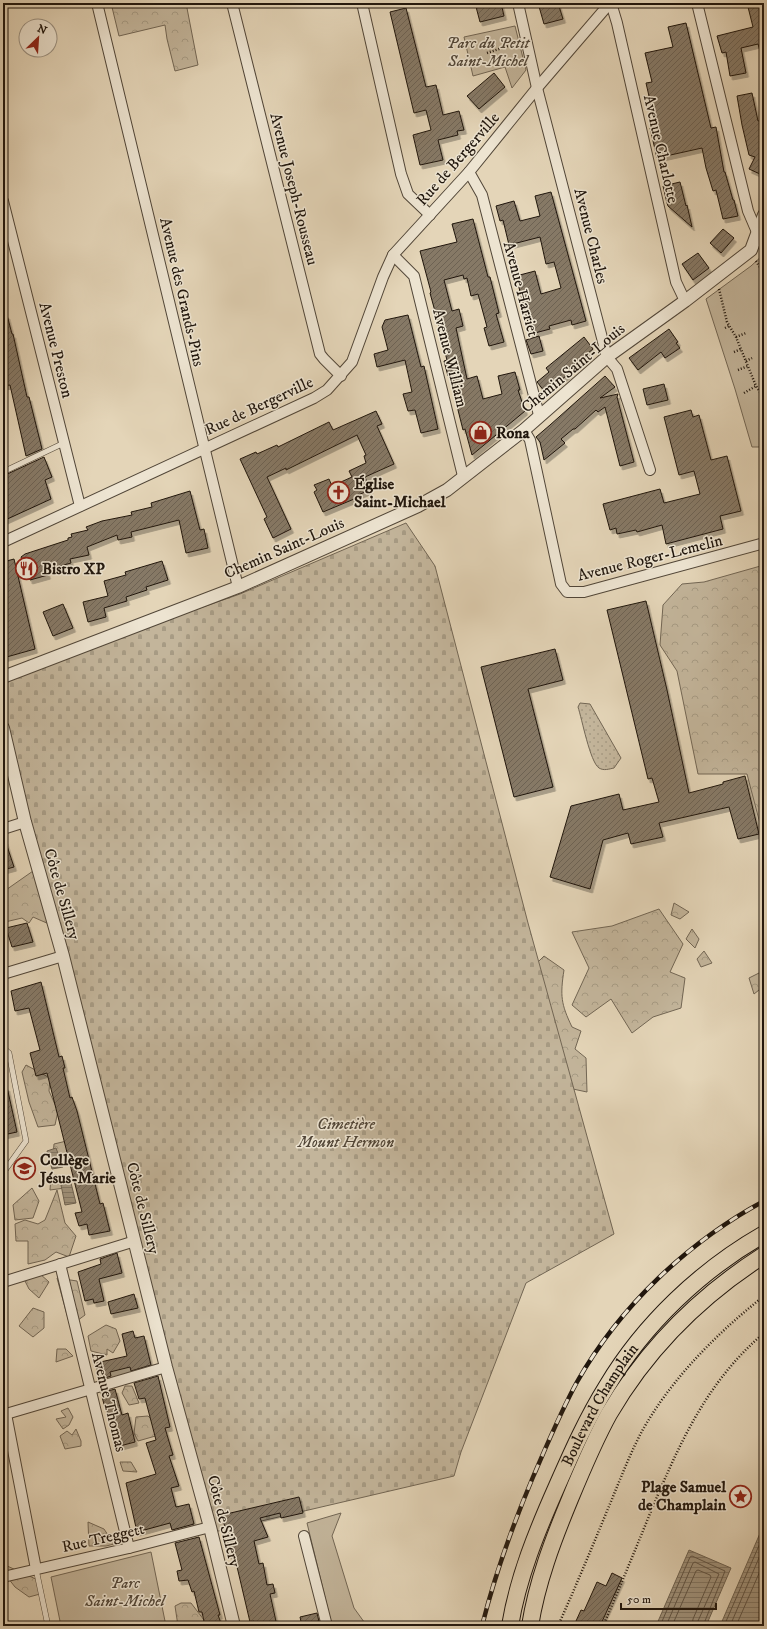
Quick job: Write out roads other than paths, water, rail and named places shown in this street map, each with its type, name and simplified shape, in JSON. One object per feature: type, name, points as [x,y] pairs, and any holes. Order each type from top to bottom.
[{"type":"main road","name":"Boulevard Champlain","points":[[510,1626],[522,1574],[550,1501],[586,1422],[607,1385],[655,1322],[683,1293],[717,1265],[764,1234]]},
{"type":"main road","name":"Boulevard Champlain","points":[[530,1626],[544,1567],[594,1444],[609,1414],[626,1388],[671,1330],[706,1296],[764,1254]]},
{"type":"street","name":"Avenue des Grands-Pins","points":[[97,3],[238,587]]},
{"type":"street","name":"Avenue Joseph-Rousseau","points":[[232,3],[320,354],[341,376]]},
{"type":"street","points":[[362,3],[401,174],[408,194],[430,215]]},
{"type":"street","name":"Avenue Charles","points":[[518,3],[537,88],[607,357],[617,369],[650,470]]},
{"type":"street","name":"Rue de Bergerville","points":[[3,542],[314,398],[327,390],[352,362],[393,255],[469,172],[537,88],[610,3]]},
{"type":"street","name":"Avenue Charlotte","points":[[610,3],[617,23],[676,282],[685,301]]},
{"type":"street","points":[[697,3],[748,211],[760,236]]},
{"type":"street","name":"Avenue Harriet","points":[[469,172],[482,195],[539,415]]},
{"type":"street","name":"Avenue Preston","points":[[3,201],[80,506]]},
{"type":"street","name":"Chemin Saint-Louis","points":[[3,677],[238,587],[418,506],[447,490],[463,476],[524,430],[539,415],[607,357],[716,278],[751,250],[760,236],[764,215]]},
{"type":"street","name":"Avenue William","points":[[393,255],[414,276],[463,476]]},
{"type":"street","name":"Avenue Roger-Lemelin","points":[[524,430],[530,440],[561,584],[567,592],[584,592],[764,543]]},
{"type":"street","name":"Côte de Sillery","points":[[3,728],[25,822],[63,956],[166,1367],[210,1527],[234,1626]]},
{"type":"street","points":[[3,829],[25,822]]},
{"type":"street","points":[[3,974],[63,956]]},
{"type":"street","points":[[3,1282],[135,1241]]},
{"type":"street","name":"Avenue Thomas","points":[[60,1264],[129,1548]]},
{"type":"street","points":[[36,1569],[4,1414],[166,1367]]},
{"type":"street","name":"Rue Treggett","points":[[3,1577],[129,1548],[210,1527]]},
{"type":"street","points":[[304,1536],[327,1626]]},
{"type":"lane","points":[[3,472],[64,443]]},
{"type":"lane","points":[[3,1048],[9,1053],[26,1141],[3,1173]]},
{"type":"lane","points":[[36,1569],[48,1626]]},
{"type":"water","points":[[56,1148],[63,1167],[52,1169],[47,1151]]},
{"type":"water","points":[[71,1183],[76,1203],[65,1205],[61,1185]]},
{"type":"water","points":[[764,1524],[764,1626],[720,1626]]},
{"type":"water","points":[[689,1550],[731,1568],[706,1626],[656,1626]]},
{"type":"railway","points":[[482,1626],[504,1551],[533,1477],[565,1405],[594,1354],[635,1302],[658,1278],[709,1236],[736,1217],[764,1201]]},
{"type":"place","name":"Rona","points":[[481,433]]},
{"type":"place","name":"Église Saint-Michael","points":[[338,493]]},
{"type":"place","name":"Bistro XP","points":[[26,569]]},
{"type":"place","name":"Collège Jésus-Marie","points":[[25,1169]]},
{"type":"place","name":"Plage Samuel de Champlain","points":[[741,1496]]},
{"type":"park label","name":"Parc du Petit Saint-Michel","points":[[488,52]]},
{"type":"park label","name":"Cimetière Mount Hermon","points":[[346,1133]]},
{"type":"park label","name":"Parc Saint-Michel","points":[[125,1592]]}]
